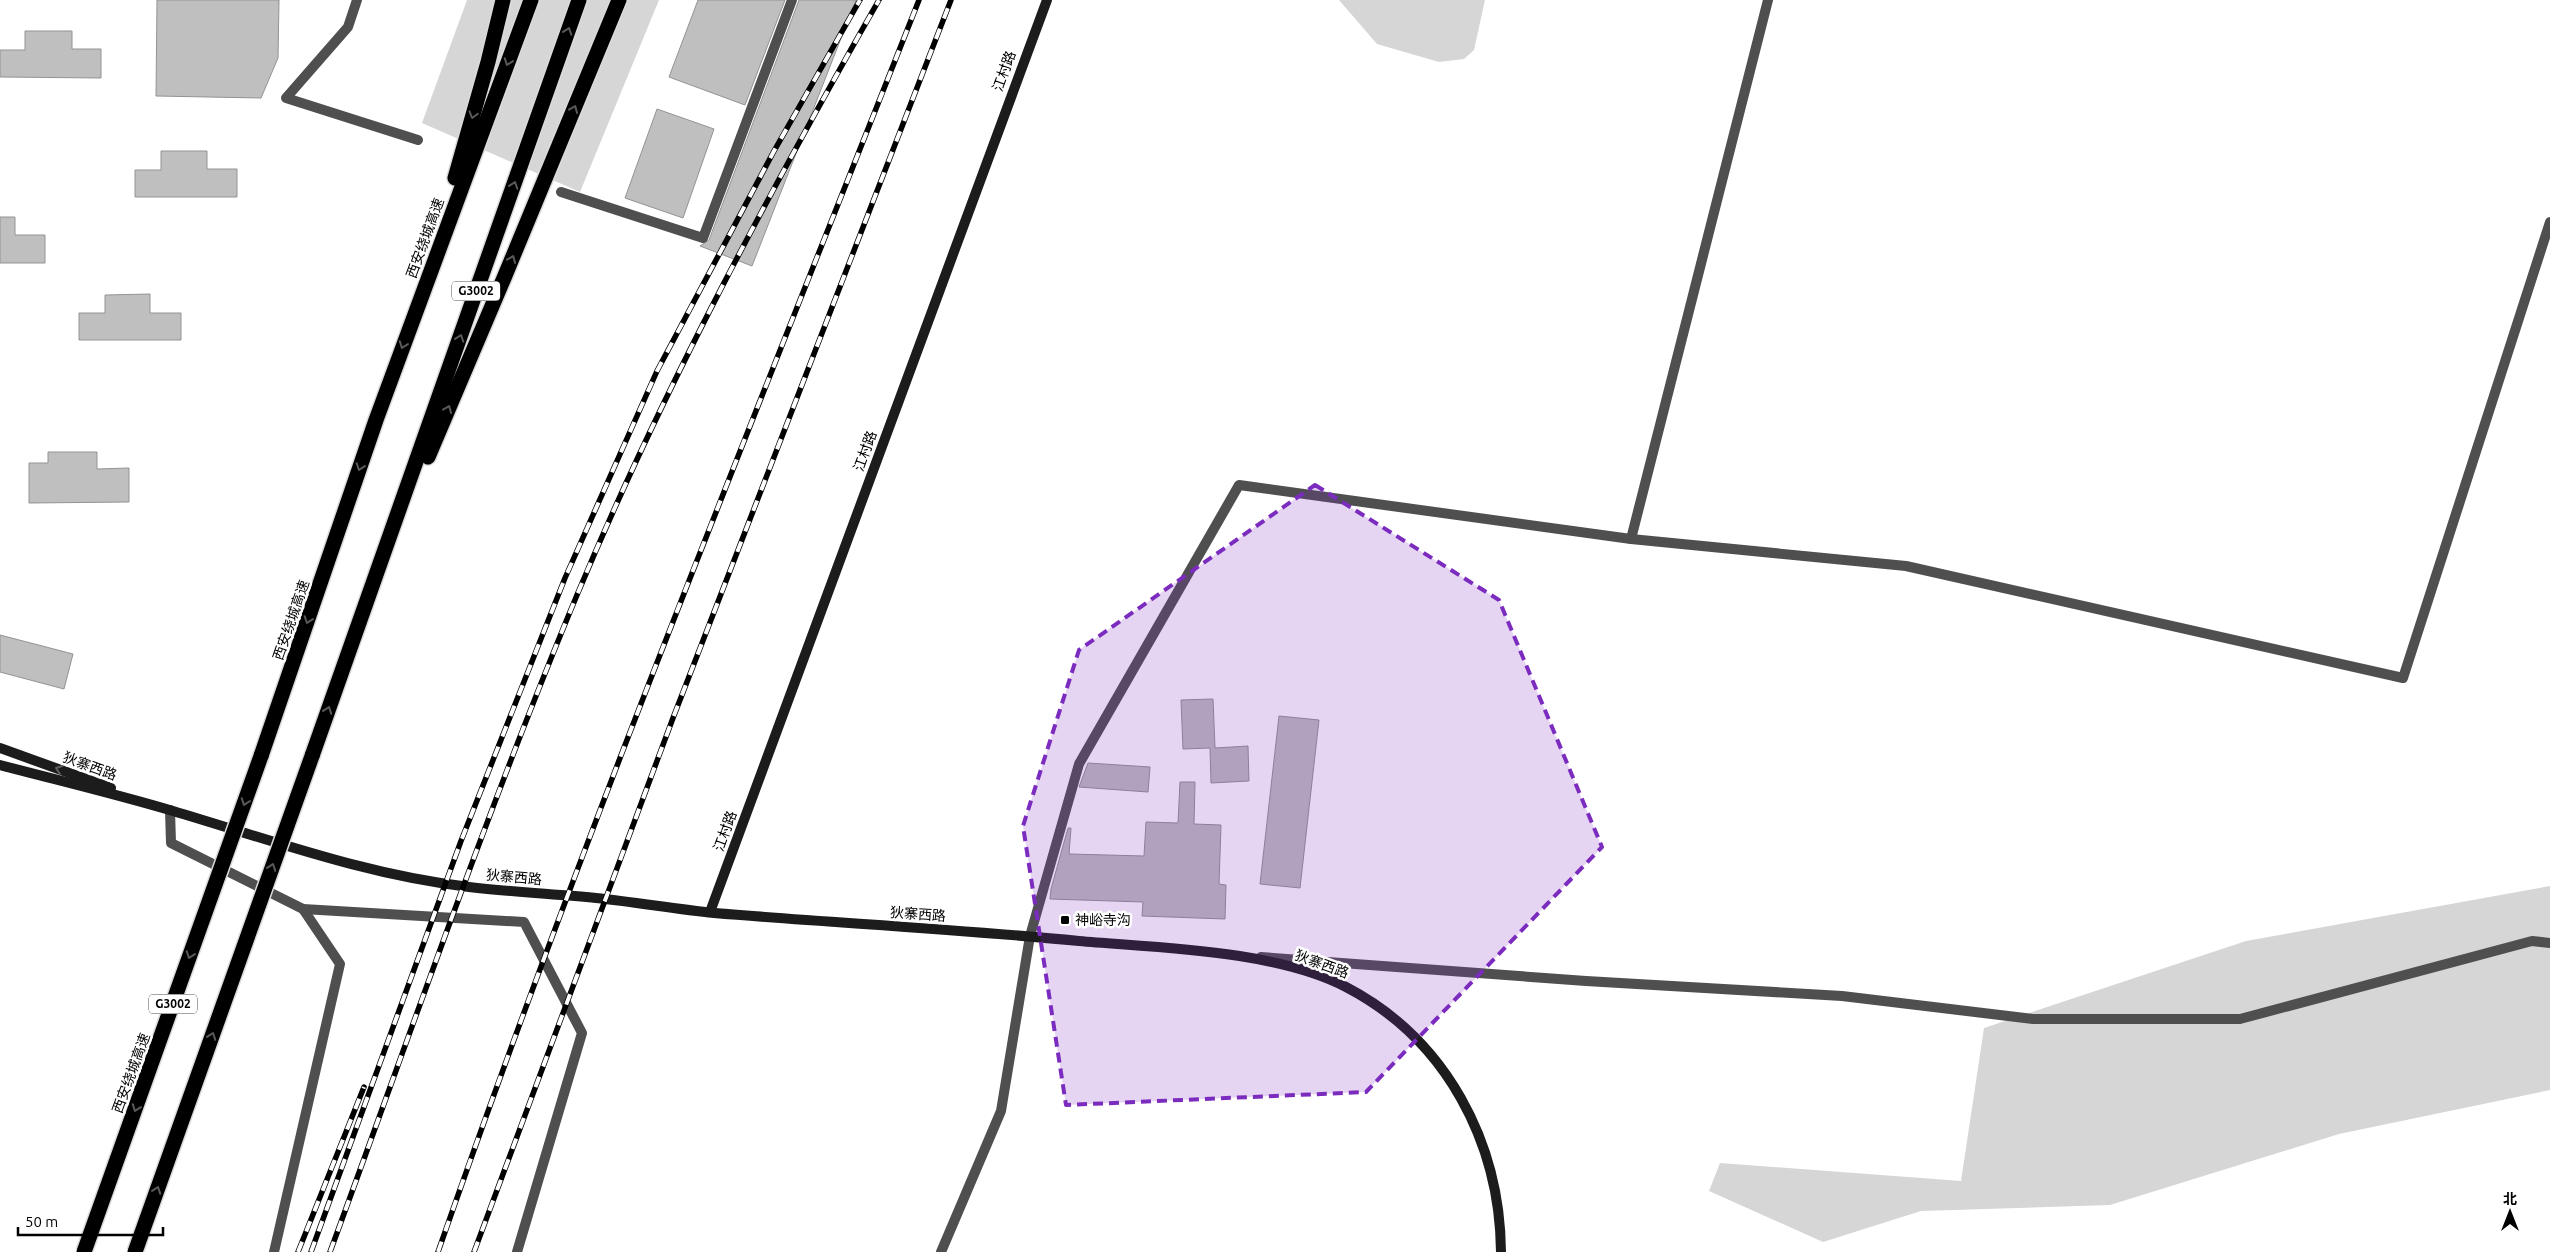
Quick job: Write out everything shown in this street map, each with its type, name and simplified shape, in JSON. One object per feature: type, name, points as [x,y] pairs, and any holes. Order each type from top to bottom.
[{"type":"highway","points":[[426,282],[488,62],[503,0]]},
{"type":"highway","name":"西安绕城高速","points":[[84,1252],[262,756],[426,282],[531,0]]},
{"type":"highway","name":"G3002","points":[[135,1252],[579,0]]},
{"type":"highway","points":[[374,582],[501,287],[619,0]]},
{"type":"main road","name":"江村路","points":[[710,912],[1047,0]]},
{"type":"main road","name":"狄寨西路","points":[[0,748],[170,810]]},
{"type":"main road","name":"狄寨西路","points":[[0,765],[170,810],[334,861],[400,876],[468,887],[600,898],[710,912],[1030,936],[1208,953],[1288,966],[1335,982],[1377,1007],[1418,1041],[1454,1085],[1479,1134],[1489,1160],[1496,1190],[1500,1252]]},
{"type":"street","points":[[357,0],[348,27],[286,98],[418,140]]},
{"type":"street","points":[[561,192],[703,238],[792,0]]},
{"type":"street","points":[[1631,539],[1768,0]]},
{"type":"street","points":[[942,1252],[1001,1111],[1030,936],[1078,764],[1239,485],[1631,539],[1906,566],[2403,678],[2550,222]]},
{"type":"street","points":[[170,810],[171,843],[303,910],[524,922],[582,1033],[518,1252]]},
{"type":"street","points":[[274,1252],[340,964],[303,910]]},
{"type":"street","points":[[1208,953],[1586,981],[1842,996],[2033,1019],[2240,1019],[2532,941],[2550,943]]},
{"type":"highlighted area","points":[[1315,485],[1499,600],[1602,847],[1366,1092],[1066,1105],[1023,826],[1079,650]]},
{"type":"shaded area","points":[[467,0],[659,0],[580,192],[422,123]]},
{"type":"shaded area","points":[[1339,0],[1485,0],[1474,50],[1464,59],[1439,62],[1377,44]]},
{"type":"shaded area","points":[[2550,886],[2550,1090],[2339,1134],[2110,1205],[1921,1211],[1823,1242],[1709,1191],[1720,1163],[1961,1181],[1984,1028],[2246,941]]},
{"type":"building","points":[[157,0],[279,0],[278,58],[261,98],[156,96]]},
{"type":"building","points":[[698,0],[785,0],[745,105],[669,77]]},
{"type":"building","points":[[799,0],[856,0],[752,266],[700,246],[709,240]]},
{"type":"building","points":[[25,31],[72,31],[72,49],[101,49],[101,78],[0,77],[0,50],[25,50]]},
{"type":"building","points":[[657,109],[714,129],[683,218],[625,198]]},
{"type":"building","points":[[161,151],[207,151],[207,169],[237,169],[237,197],[135,197],[135,170],[161,170]]},
{"type":"building","points":[[0,217],[15,217],[15,235],[45,235],[45,263],[0,263]]},
{"type":"building","points":[[150,294],[150,313],[181,313],[181,340],[79,340],[79,313],[105,313],[105,295]]},
{"type":"building","points":[[48,452],[97,452],[97,469],[129,468],[129,502],[29,503],[29,463],[48,463]]},
{"type":"building","points":[[0,635],[73,654],[64,689],[0,672]]},
{"type":"building","points":[[1213,699],[1215,748],[1248,746],[1249,781],[1211,783],[1210,748],[1183,749],[1181,700]]},
{"type":"building","points":[[1279,716],[1319,720],[1300,888],[1260,884]]},
{"type":"building","points":[[1088,763],[1150,767],[1148,792],[1079,787]]},
{"type":"building","points":[[1180,782],[1195,782],[1194,824],[1221,825],[1219,884],[1226,885],[1225,919],[1142,916],[1143,902],[1050,899],[1068,828],[1071,828],[1069,854],[1144,856],[1146,822],[1178,823]]},
{"type":"railway","points":[[311,1252],[461,841],[565,578],[657,371],[774,151],[860,0]]},
{"type":"railway","points":[[330,1252],[512,758],[610,518],[681,367],[719,293],[798,145],[879,0]]},
{"type":"railway","points":[[438,1252],[494,1094],[612,780],[733,468],[919,0]]},
{"type":"railway","points":[[474,1252],[673,718],[951,0]]},
{"type":"railway","points":[[298,1252],[364,1087]]},
{"type":"place","name":"神峪寺沟","points":[[1065,920]]}]
